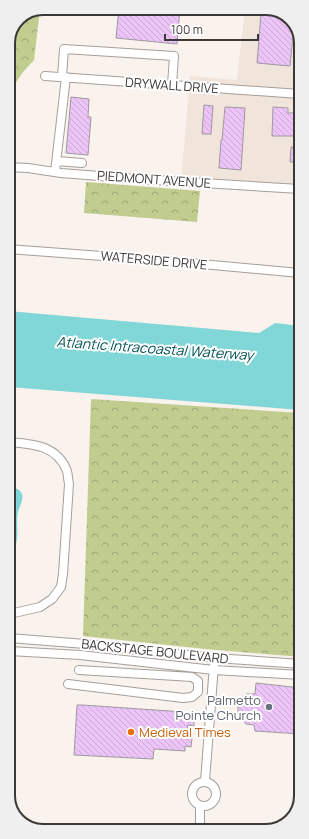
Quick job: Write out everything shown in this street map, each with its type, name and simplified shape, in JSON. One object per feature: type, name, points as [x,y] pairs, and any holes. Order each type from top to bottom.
[{"type":"street","points":[[55,172],[64,77],[64,49],[174,56],[172,85]]},
{"type":"street","name":"DRYWALL DRIVE","points":[[45,76],[294,94]]},
{"type":"street","points":[[57,161],[82,163]]},
{"type":"street","name":"PIEDMONT AVENUE","points":[[15,167],[145,180],[294,189]]},
{"type":"street","name":"WATERSIDE DRIVE","points":[[15,250],[170,261],[294,272]]},
{"type":"street","points":[[15,442],[28,443],[46,448],[53,452],[61,460],[67,472],[69,484],[61,587],[52,599],[40,607],[15,613]]},
{"type":"street","name":"BACKSTAGE BOULEVARD","points":[[15,638],[85,644],[215,658],[294,664]]},
{"type":"street","name":"BACKSTAGE BOULEVARD","points":[[15,651],[80,655],[214,670],[294,675]]},
{"type":"street","points":[[205,782],[215,658]]},
{"type":"street","points":[[68,684],[183,698],[192,697],[198,692],[198,681],[192,677],[79,670]]},
{"type":"street","points":[[205,782],[209,782],[213,785],[216,791],[216,797],[212,804],[200,806],[192,799],[191,794],[197,783],[205,782]]},
{"type":"street","points":[[200,806],[201,824]]},
{"type":"shaded area","points":[[244,15],[268,15],[282,20],[290,29],[294,43],[294,189],[181,182],[190,76],[237,80]]},
{"type":"green space","points":[[39,15],[34,60],[23,72],[15,84],[16,36],[21,26],[25,22],[34,16]]},
{"type":"green space","points":[[86,182],[200,191],[197,222],[84,213]]},
{"type":"green space","points":[[91,399],[294,413],[294,656],[83,636]]},
{"type":"water","name":"Atlantic Intracoastal Waterway","points":[[15,312],[259,333],[275,323],[294,325],[294,410],[15,387]]},
{"type":"water","points":[[15,488],[22,494],[22,501],[17,517],[17,540],[15,546]]},
{"type":"building","points":[[118,15],[179,15],[177,44],[116,38]]},
{"type":"building","points":[[261,15],[277,17],[288,26],[293,36],[290,66],[257,63]]},
{"type":"building","points":[[71,97],[89,99],[88,117],[91,117],[88,155],[66,153]]},
{"type":"building","points":[[204,105],[213,106],[211,134],[202,134]]},
{"type":"building","points":[[225,107],[245,108],[241,170],[219,168]]},
{"type":"building","points":[[273,107],[288,108],[288,113],[294,113],[294,136],[272,136]]},
{"type":"building","points":[[291,147],[294,147],[294,162],[290,162]]},
{"type":"building","name":"Palmetto Pointe Church","points":[[256,683],[294,687],[294,734],[255,731],[254,725],[246,724],[238,715],[238,700],[246,694],[255,694]]},
{"type":"building","name":"Medieval Times","points":[[77,705],[184,712],[184,718],[194,719],[194,726],[188,725],[186,739],[192,738],[191,747],[185,746],[185,751],[154,749],[153,759],[74,755]]},
{"type":"place","name":"Palmetto Pointe Church","points":[[269,707]]},
{"type":"place","name":"Medieval Times","points":[[131,732]]}]
